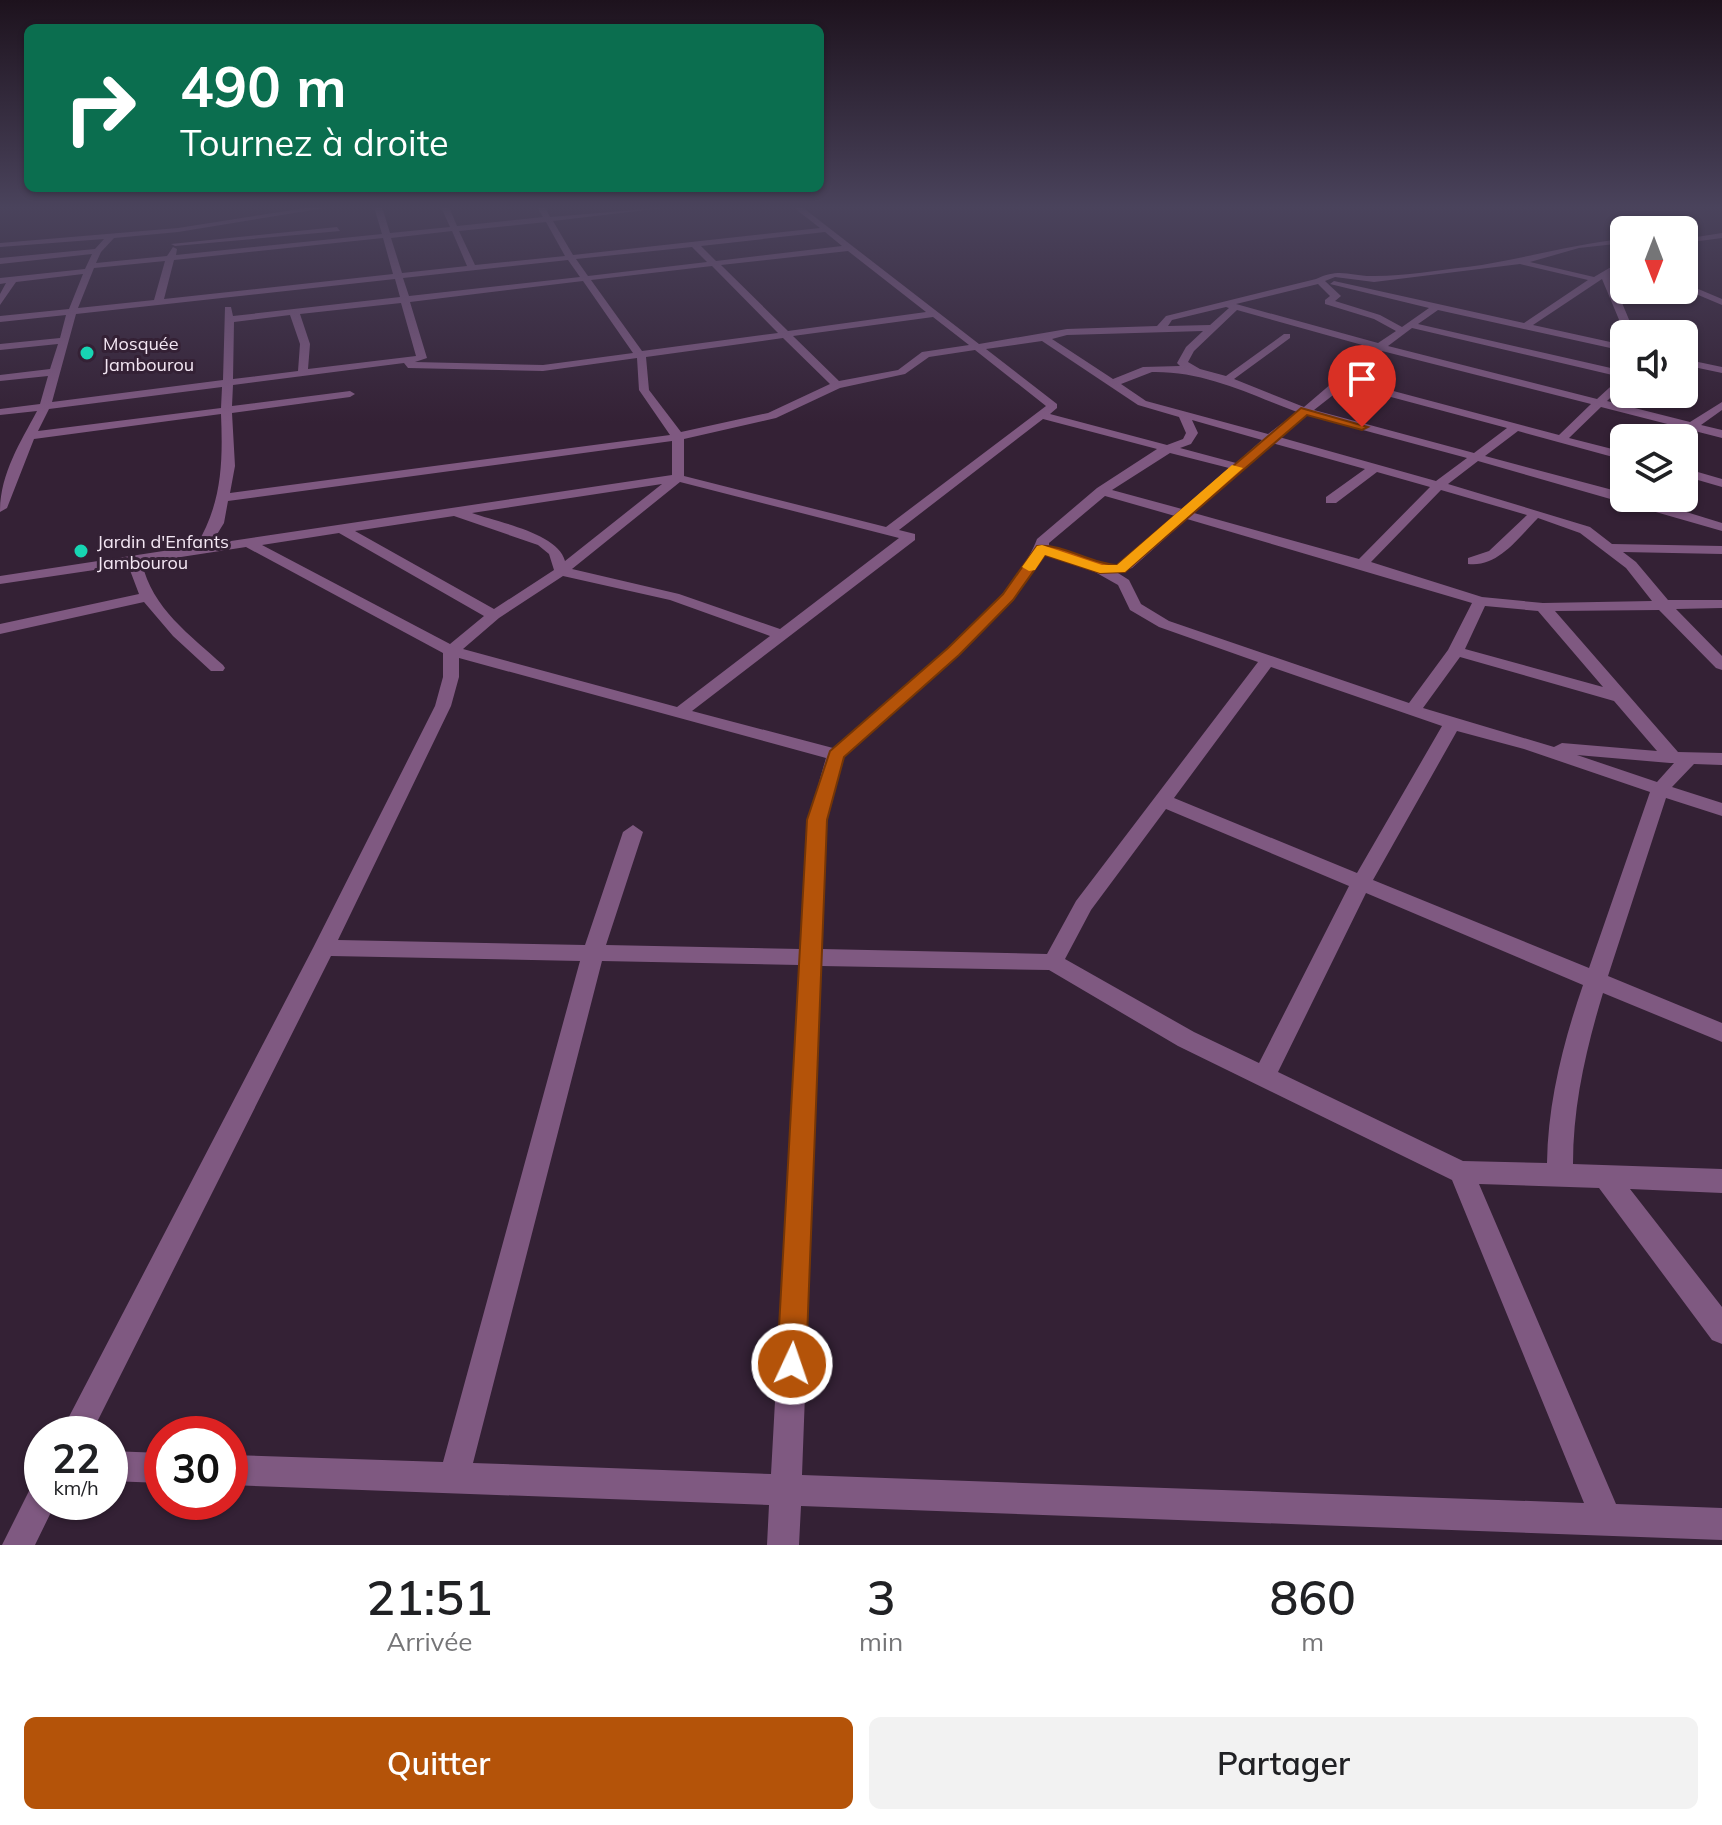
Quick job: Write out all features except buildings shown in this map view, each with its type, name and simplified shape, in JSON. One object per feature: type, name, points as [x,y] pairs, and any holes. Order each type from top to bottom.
[{"type":"street","points":[[0,281],[12,279]]},
{"type":"street","points":[[0,302],[13,279]]},
{"type":"street","points":[[0,508],[29,436],[45,406],[72,312],[86,279]]},
{"type":"street","points":[[158,302],[164,279]]},
{"type":"street","points":[[0,319],[370,279]]},
{"type":"street","points":[[0,412],[422,358],[399,279]]},
{"type":"street","points":[[227,320],[577,279]]},
{"type":"street","points":[[588,279],[643,360],[644,390],[678,437],[678,478]]},
{"type":"street","points":[[729,279],[837,385]]},
{"type":"street","points":[[889,279],[1053,406],[889,531]]},
{"type":"street","points":[[1160,329],[1169,318],[1231,306],[1323,279]]},
{"type":"street","points":[[1524,327],[1593,279]]},
{"type":"street","points":[[1319,281],[1610,345]]},
{"type":"street","points":[[1319,281],[1336,296],[1328,302],[1406,328],[1610,373]]},
{"type":"street","points":[[1698,292],[1722,302]]},
{"type":"street","points":[[201,550],[217,523],[229,466],[226,410],[229,295]]},
{"type":"street","points":[[1197,372],[1182,363],[1190,349],[1214,328],[1231,306]]},
{"type":"street","points":[[1231,306],[1684,424]]},
{"type":"street","points":[[1100,569],[1120,569],[1127,565],[1272,437],[1344,381],[1380,347],[1436,307]]},
{"type":"street","points":[[294,312],[305,344],[303,372]]},
{"type":"street","points":[[377,364],[543,368],[934,314]]},
{"type":"street","points":[[224,498],[678,437],[772,416],[837,385],[901,372],[926,354],[1067,332],[1214,328]]},
{"type":"street","points":[[1228,379],[1287,336]]},
{"type":"street","points":[[1044,338],[1142,403],[1272,437],[1585,530],[1631,565],[1665,607],[1722,665]]},
{"type":"street","points":[[0,347],[65,340]]},
{"type":"street","points":[[1698,365],[1722,370]]},
{"type":"street","points":[[1114,383],[1143,370],[1197,372],[1228,379],[1236,385],[1305,411],[1610,494]]},
{"type":"street","points":[[0,378],[54,372]]},
{"type":"street","points":[[1344,381],[1610,452]]},
{"type":"street","points":[[1561,439],[1610,392]]},
{"type":"street","points":[[29,436],[350,394]]},
{"type":"street","points":[[1696,424],[1722,405]]},
{"type":"street","points":[[783,1545],[817,820],[836,755],[954,651],[1008,597],[1042,549],[1042,542],[1102,491],[1167,448],[1187,441],[1192,433],[1183,414]]},
{"type":"street","points":[[1041,415],[1238,467]]},
{"type":"street","points":[[1362,564],[1439,485],[1516,427]]},
{"type":"street","points":[[1698,427],[1722,434]]},
{"type":"street","points":[[1331,500],[1376,467]]},
{"type":"street","points":[[1698,476],[1722,483]]},
{"type":"street","points":[[451,651],[494,615],[561,571],[678,478]]},
{"type":"street","points":[[0,580],[678,478],[910,537],[679,713]]},
{"type":"street","points":[[1102,491],[1184,512],[1480,601],[1543,607],[1722,604]]},
{"type":"street","points":[[452,511],[496,523],[543,542],[556,552],[561,571]]},
{"type":"street","points":[[1672,512],[1722,527]]},
{"type":"street","points":[[1473,561],[1494,554],[1536,513]]},
{"type":"street","points":[[340,528],[494,615]]},
{"type":"street","points":[[247,542],[451,651],[836,755]]},
{"type":"street","points":[[1610,548],[1722,550]]},
{"type":"street","points":[[1042,549],[1100,569],[1129,588],[1135,607],[1164,624],[1452,724],[1530,745],[1722,810]]},
{"type":"street","points":[[134,560],[136,578],[148,597],[172,627],[217,668]]},
{"type":"street","points":[[561,571],[674,597],[779,634]]},
{"type":"street","points":[[0,629],[148,597]]},
{"type":"street","points":[[1413,710],[1456,651],[1480,601]]},
{"type":"street","points":[[1543,607],[1681,758]]},
{"type":"street","points":[[84,1416],[324,948],[443,706],[451,677],[451,651]]},
{"type":"street","points":[[1456,651],[1624,698]]},
{"type":"street","points":[[1053,962],[1083,906],[1265,664],[1271,662]]},
{"type":"street","points":[[1265,1075],[1362,881],[1452,724]]},
{"type":"street","points":[[1530,745],[1722,759]]},
{"type":"street","points":[[1560,1176],[1562,1111],[1596,980],[1661,789],[1681,758]]},
{"type":"street","points":[[1161,800],[1722,1033]]},
{"type":"street","points":[[454,1477],[593,953],[633,832]]},
{"type":"street","points":[[324,948],[1053,962],[1186,1039],[1461,1172],[1722,1181]]},
{"type":"street","points":[[1461,1172],[1607,1520]]},
{"type":"street","points":[[1606,1178],[1722,1330]]},
{"type":"street","points":[[248,1471],[1722,1524]]},
{"type":"street","points":[[18,1545],[31,1520]]},
{"type":"slow traffic","points":[[1029,567],[1042,549],[1100,569],[1120,569],[1237,468]]},
{"type":"place","name":"Mosquée Jambourou","points":[[87,353]]},
{"type":"place","name":"Jardin d'Enfants Jambourou","points":[[81,551]]},
{"type":"route","points":[[792,1364],[817,820],[836,755],[954,651],[1008,597],[1042,549],[1100,569],[1120,569],[1305,411],[1362,427]]}]
